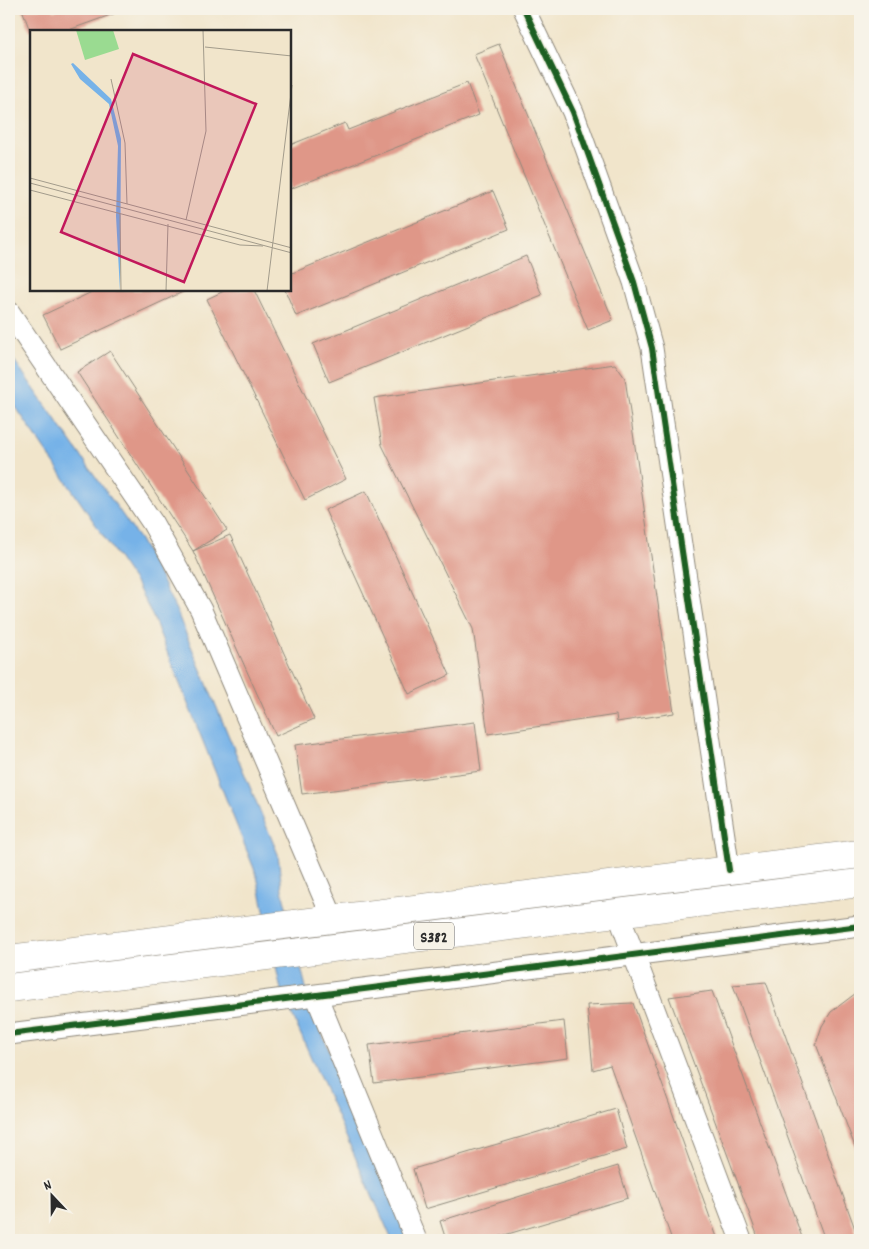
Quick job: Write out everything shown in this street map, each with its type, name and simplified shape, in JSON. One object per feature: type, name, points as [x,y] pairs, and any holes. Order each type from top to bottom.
[{"type":"main road","name":"S382","points":[[9,959],[860,854]]},
{"type":"main road","name":"S382","points":[[9,988],[860,883]]},
{"type":"street","points":[[524,9],[572,112],[634,282],[652,348],[729,870]]},
{"type":"street","points":[[9,312],[147,514],[173,557],[201,610],[333,919]]},
{"type":"street","points":[[618,913],[741,1240]]},
{"type":"street","points":[[9,1034],[860,926]]},
{"type":"street","points":[[316,995],[416,1240]]},
{"type":"water","points":[[9,353],[140,540],[176,610],[278,854],[282,890],[311,1008],[410,1240],[392,1240],[280,986],[257,876],[153,617],[138,587],[9,397]]},
{"type":"building","points":[[22,9],[53,9],[54,11],[60,9],[127,9],[69,30],[30,31]]},
{"type":"building","points":[[499,44],[613,320],[588,330],[474,54]]},
{"type":"building","points":[[467,83],[479,115],[291,189],[291,145],[345,123],[348,130]]},
{"type":"building","points":[[493,191],[509,229],[296,316],[285,291],[291,291],[291,274]]},
{"type":"building","points":[[526,256],[542,295],[329,382],[313,344]]},
{"type":"building","points":[[94,291],[185,291],[60,349],[43,315]]},
{"type":"building","points":[[224,291],[254,291],[346,479],[305,500],[207,299]]},
{"type":"building","points":[[110,351],[227,530],[193,551],[77,372]]},
{"type":"building","points":[[615,364],[625,378],[674,713],[617,722],[616,715],[488,734],[473,629],[382,445],[374,398]]},
{"type":"building","points":[[366,491],[450,675],[409,694],[325,510]]},
{"type":"building","points":[[230,535],[314,719],[276,736],[193,551]]},
{"type":"building","points":[[475,722],[481,771],[302,794],[295,745]]},
{"type":"building","points":[[766,982],[859,1240],[825,1240],[733,985]]},
{"type":"building","points":[[860,990],[860,1160],[816,1044],[822,1026],[831,1012]]},
{"type":"building","points":[[712,991],[803,1240],[759,1240],[669,997]]},
{"type":"building","points":[[633,1003],[718,1240],[672,1240],[610,1065],[593,1070],[587,1005]]},
{"type":"building","points":[[564,1021],[568,1058],[374,1083],[369,1045]]},
{"type":"building","points":[[616,1109],[627,1149],[425,1209],[413,1169]]},
{"type":"building","points":[[618,1166],[628,1198],[488,1240],[446,1240],[440,1221]]},
{"type":"cycle path","points":[[524,9],[573,112],[634,282],[652,348],[729,870]]},
{"type":"cycle path","points":[[9,1034],[860,926]]}]
